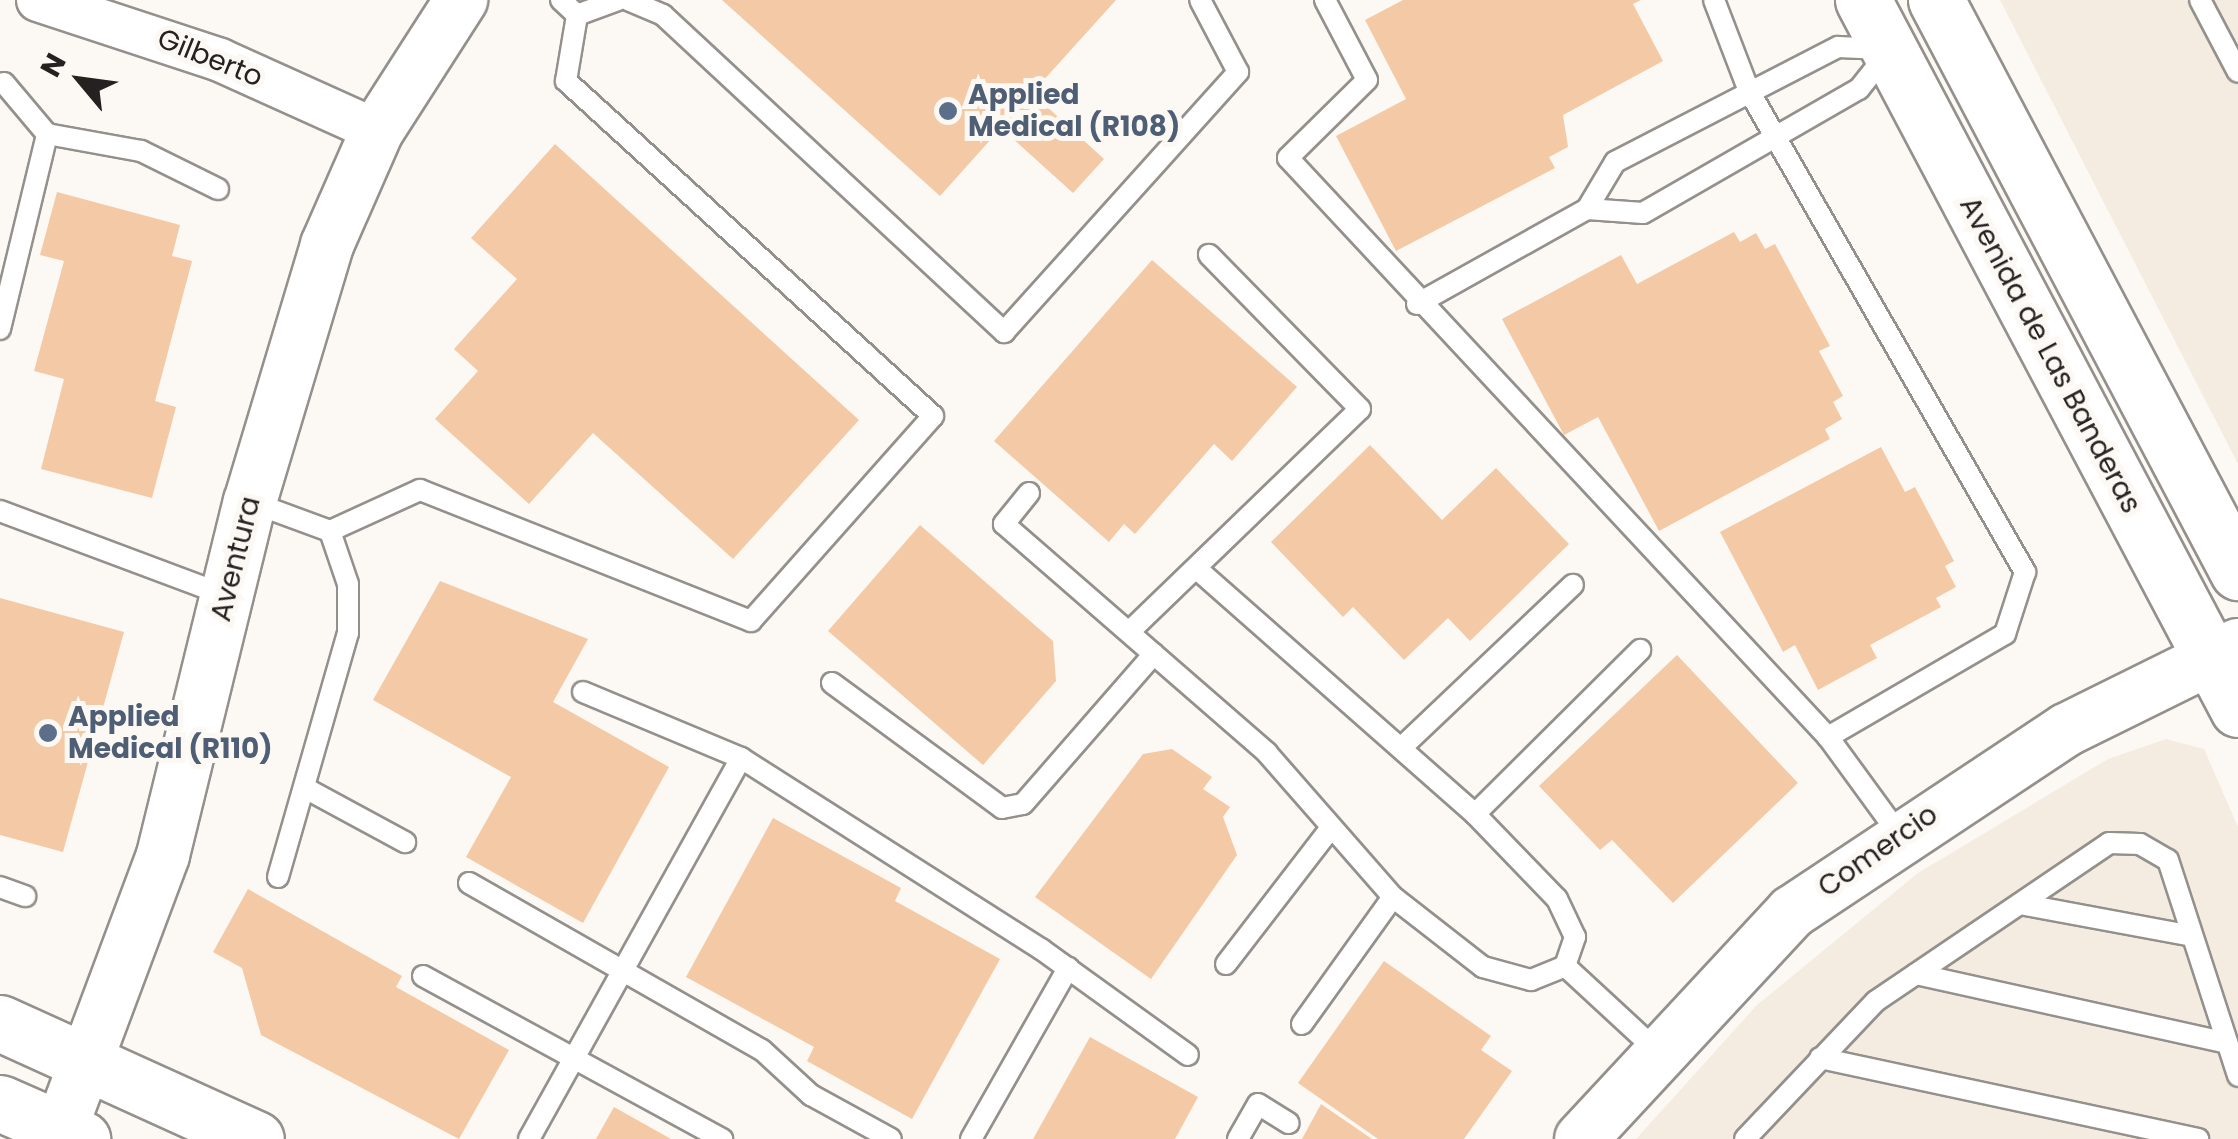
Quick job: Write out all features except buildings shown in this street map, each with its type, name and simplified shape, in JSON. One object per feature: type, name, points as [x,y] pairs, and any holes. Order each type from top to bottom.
[{"type":"main road","name":"Avenida de Las Banderas","points":[[1863,0],[2224,651],[2238,709]]},
{"type":"main road","points":[[1936,0],[2238,572]]},
{"type":"main road","points":[[0,1024],[90,1060],[256,1139]]},
{"type":"main road","points":[[0,1102],[67,1136]]},
{"type":"street","name":"Gilberto","points":[[38,0],[220,60],[377,131]]},
{"type":"street","name":"Aventura","points":[[67,1136],[163,855],[250,502],[301,319],[377,131],[460,0]]},
{"type":"street","name":"Comercio","points":[[1593,1135],[1656,1050],[1792,912],[1898,833],[2224,651]]},
{"type":"lane","points":[[560,0],[577,16]]},
{"type":"lane","points":[[577,16],[618,0]]},
{"type":"lane","points":[[628,0],[663,15],[1004,332],[1238,72],[1200,0]]},
{"type":"lane","points":[[1325,0],[1366,80],[1288,158],[1417,304],[1828,736],[1898,833]]},
{"type":"lane","points":[[1714,0],[1749,91],[1884,312],[2025,572],[2005,634],[1828,736]]},
{"type":"lane","points":[[2200,0],[2238,72]]},
{"type":"lane","points":[[250,502],[330,531],[420,490],[751,621],[934,416],[566,81],[577,16]]},
{"type":"lane","points":[[1417,304],[1587,209],[1615,162],[1838,47],[1890,50]]},
{"type":"lane","points":[[1587,209],[1643,213],[1777,141],[1859,89],[1890,50]]},
{"type":"lane","points":[[4,83],[47,134],[141,152],[218,188]]},
{"type":"lane","points":[[0,329],[47,134]]},
{"type":"lane","points":[[1130,632],[1360,409],[1209,254]]},
{"type":"lane","points":[[1029,493],[1004,524],[1267,753],[1330,829],[1394,896],[1483,968],[1531,980],[1566,966]]},
{"type":"lane","points":[[0,511],[227,596]]},
{"type":"lane","points":[[278,877],[348,632],[348,584],[330,531]]},
{"type":"lane","points":[[1196,570],[1475,814],[1557,899],[1575,937],[1566,966]]},
{"type":"lane","points":[[1400,748],[1573,584]]},
{"type":"lane","points":[[1475,814],[1640,650]]},
{"type":"lane","points":[[832,683],[1002,808],[1023,804],[1154,654]]},
{"type":"lane","points":[[583,692],[741,758],[1068,968],[1188,1055]]},
{"type":"lane","points":[[529,1139],[741,758]]},
{"type":"lane","points":[[304,788],[405,842]]},
{"type":"lane","points":[[1226,964],[1330,829]]},
{"type":"lane","points":[[1744,1139],[1820,1058],[1916,974],[2109,843],[2140,844],[2168,860],[2238,1076]]},
{"type":"lane","points":[[469,883],[625,970],[890,1139]]},
{"type":"lane","points":[[0,887],[26,896]]},
{"type":"lane","points":[[1302,1024],[1394,896]]},
{"type":"lane","points":[[2020,904],[2192,936]]},
{"type":"lane","points":[[1566,966],[1656,1050]]},
{"type":"lane","points":[[971,1139],[1068,968]]},
{"type":"lane","points":[[1916,974],[2228,1043]]},
{"type":"lane","points":[[423,976],[722,1139]]},
{"type":"lane","points":[[1820,1058],[2198,1139]]},
{"type":"lane","points":[[1238,1139],[1258,1104],[1288,1123]]},
{"type":"shaded area","points":[[2000,0],[2238,0],[2238,464]]},
{"type":"shaded area","points":[[2166,739],[2204,749],[2238,827],[2238,1139],[1636,1139],[1757,1005],[1918,873],[2108,759]]},
{"type":"place","name":"Applied Medical (R108)","points":[[948,111]]},
{"type":"place","name":"Applied Medical (R110)","points":[[48,733]]}]
